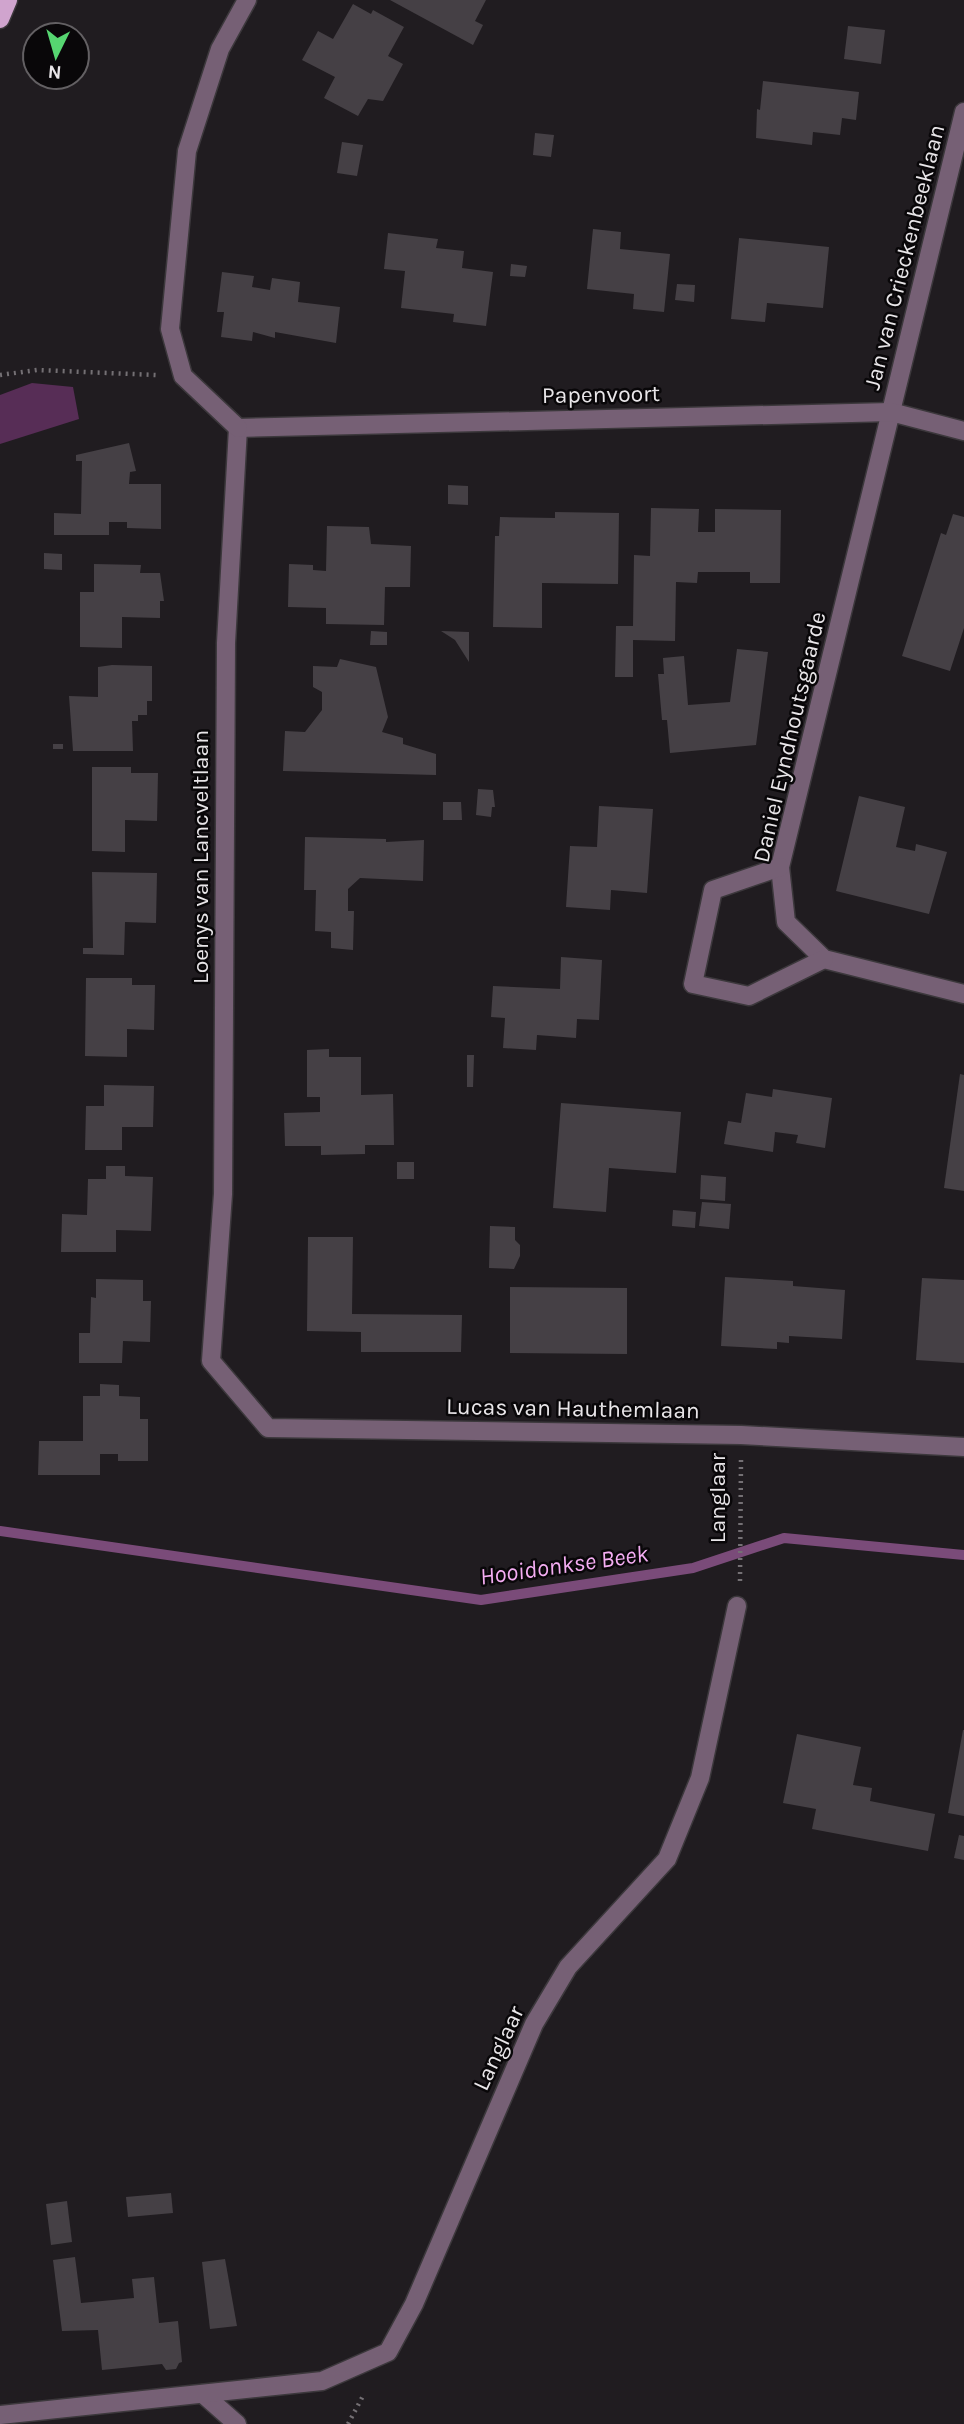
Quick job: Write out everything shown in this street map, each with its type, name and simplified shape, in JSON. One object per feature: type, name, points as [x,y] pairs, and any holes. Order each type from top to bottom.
[{"type":"main road","points":[[0,7],[6,0]]},
{"type":"main road","points":[[0,19],[6,0]]},
{"type":"street","points":[[238,428],[183,376],[170,329],[187,151],[220,49],[247,0]]},
{"type":"street","name":"Jan van Crieckenbeeklaan","points":[[891,412],[964,112]]},
{"type":"street","name":"Papenvoort","points":[[238,428],[891,412],[964,431]]},
{"type":"street","name":"Daniel Eyndhoutsgaarde","points":[[824,959],[786,922],[780,867],[891,412]]},
{"type":"street","name":"Loenys van Lancveltlaan","points":[[211,1361],[223,1194],[226,643],[238,428]]},
{"type":"street","points":[[780,867],[713,890],[693,984],[749,996],[824,959],[964,994]]},
{"type":"street","name":"Lucas van Hauthemlaan","points":[[211,1361],[268,1428],[741,1435],[964,1447]]},
{"type":"street","name":"Langlaar","points":[[0,2415],[322,2381],[388,2352],[414,2304],[534,2024],[568,1967],[667,1859],[700,1778],[737,1606]]},
{"type":"street","points":[[203,2394],[237,2424]]},
{"type":"path","points":[[0,375],[37,370],[183,376]]},
{"type":"path","name":"Langlaar","points":[[741,1435],[742,1562]]},
{"type":"shaded area","points":[[32,383],[73,387],[79,419],[0,444],[0,395]]},
{"type":"building","points":[[390,0],[486,0],[475,21],[483,25],[473,45]]},
{"type":"building","points":[[353,4],[371,14],[373,10],[404,27],[388,56],[403,64],[383,101],[368,99],[358,116],[324,98],[335,77],[302,60],[318,31],[333,39]]},
{"type":"building","points":[[848,26],[885,30],[881,64],[844,59]]},
{"type":"building","points":[[763,81],[859,92],[856,120],[842,118],[840,135],[813,132],[812,145],[756,138],[757,109],[760,110]]},
{"type":"building","points":[[535,133],[554,135],[551,157],[533,155]]},
{"type":"building","points":[[342,142],[363,145],[357,176],[337,173]]},
{"type":"building","points":[[593,229],[621,232],[620,249],[670,254],[664,312],[633,309],[634,294],[587,289]]},
{"type":"building","points":[[388,233],[438,239],[436,248],[464,251],[462,268],[493,272],[486,326],[453,322],[454,314],[401,308],[405,271],[384,269]]},
{"type":"building","points":[[739,238],[829,247],[823,308],[767,303],[765,322],[731,319]]},
{"type":"building","points":[[511,264],[527,266],[525,277],[510,276]]},
{"type":"building","points":[[222,272],[254,276],[252,287],[270,290],[272,278],[300,282],[298,302],[340,307],[336,343],[275,332],[275,338],[253,332],[252,341],[221,337],[224,312],[217,312]]},
{"type":"building","points":[[677,284],[695,285],[694,302],[675,300]]},
{"type":"building","points":[[129,443],[136,471],[130,472],[129,484],[161,484],[161,529],[127,528],[127,522],[109,522],[109,535],[54,535],[54,513],[81,514],[82,461],[76,461],[76,455]]},
{"type":"building","points":[[448,485],[468,486],[468,505],[448,504]]},
{"type":"building","points":[[651,508],[699,509],[698,532],[715,532],[715,509],[781,510],[780,583],[750,583],[750,572],[698,572],[697,583],[676,582],[675,641],[633,640],[633,677],[615,677],[616,626],[633,626],[634,555],[650,556]]},
{"type":"building","points":[[555,512],[619,513],[618,584],[542,583],[542,628],[493,627],[495,536],[499,536],[500,517],[555,518]]},
{"type":"building","points":[[953,514],[964,517],[964,628],[950,671],[902,656],[941,533],[946,535]]},
{"type":"building","points":[[327,526],[369,527],[371,544],[411,546],[410,587],[385,587],[384,625],[326,624],[326,608],[288,607],[289,564],[313,565],[313,570],[326,571]]},
{"type":"building","points":[[44,553],[62,554],[62,570],[44,569]]},
{"type":"building","points":[[94,564],[141,565],[140,573],[160,573],[164,601],[160,601],[160,618],[122,617],[122,648],[80,647],[80,592],[94,592]]},
{"type":"building","points":[[371,631],[387,632],[387,645],[370,645]]},
{"type":"building","points":[[441,631],[469,632],[469,662],[455,640]]},
{"type":"building","points":[[737,649],[768,652],[756,745],[670,753],[667,720],[662,720],[658,674],[664,674],[663,658],[684,656],[688,705],[730,702]]},
{"type":"building","points":[[340,659],[376,667],[388,717],[382,732],[403,738],[403,744],[436,754],[436,775],[283,771],[285,731],[305,732],[322,710],[322,692],[313,687],[313,666],[337,667]]},
{"type":"building","points":[[152,666],[152,701],[147,701],[147,715],[138,715],[138,721],[132,721],[133,751],[73,751],[69,696],[98,697],[98,667]]},
{"type":"building","points":[[53,744],[63,744],[63,749],[53,749]]},
{"type":"building","points":[[92,767],[131,767],[131,773],[158,773],[157,821],[125,820],[125,852],[92,851]]},
{"type":"building","points":[[478,789],[493,790],[495,807],[492,807],[491,817],[476,815]]},
{"type":"building","points":[[859,796],[905,807],[896,847],[915,851],[916,844],[947,852],[929,914],[836,891]]},
{"type":"building","points":[[443,802],[461,802],[462,820],[443,820]]},
{"type":"building","points":[[599,806],[653,809],[647,893],[611,890],[610,910],[566,907],[570,846],[597,847]]},
{"type":"building","points":[[305,837],[386,839],[386,842],[424,840],[423,881],[360,878],[348,889],[348,911],[354,911],[353,950],[331,948],[331,932],[315,931],[316,890],[304,890]]},
{"type":"building","points":[[92,872],[157,873],[156,923],[125,922],[124,955],[83,954],[83,948],[93,948]]},
{"type":"building","points":[[561,957],[602,960],[599,1020],[577,1019],[576,1038],[537,1035],[536,1050],[503,1048],[505,1018],[491,1017],[493,986],[560,989]]},
{"type":"building","points":[[86,978],[132,978],[132,985],[155,985],[154,1030],[127,1029],[127,1057],[85,1056]]},
{"type":"building","points":[[329,1049],[329,1057],[361,1057],[361,1095],[393,1094],[394,1145],[365,1145],[365,1154],[321,1155],[321,1146],[285,1146],[284,1113],[320,1112],[320,1097],[307,1097],[307,1050]]},
{"type":"building","points":[[467,1055],[474,1055],[473,1087],[467,1087]]},
{"type":"building","points":[[960,1074],[964,1075],[964,1191],[944,1188]]},
{"type":"building","points":[[104,1085],[154,1086],[153,1127],[122,1127],[122,1150],[85,1150],[86,1106],[104,1106]]},
{"type":"building","points":[[773,1089],[832,1098],[825,1148],[796,1143],[798,1135],[775,1132],[773,1152],[724,1144],[728,1121],[741,1123],[746,1093],[772,1097]]},
{"type":"building","points":[[561,1103],[681,1112],[676,1173],[609,1168],[606,1212],[553,1208]]},
{"type":"building","points":[[397,1162],[414,1162],[414,1179],[397,1179]]},
{"type":"building","points":[[106,1166],[125,1166],[125,1176],[153,1177],[151,1231],[116,1230],[116,1252],[61,1252],[62,1214],[87,1215],[88,1179],[106,1179]]},
{"type":"building","points":[[701,1175],[726,1177],[725,1201],[700,1199]]},
{"type":"building","points":[[702,1202],[731,1204],[729,1229],[699,1226]]},
{"type":"building","points":[[673,1210],[696,1212],[695,1228],[672,1226]]},
{"type":"building","points":[[490,1226],[515,1227],[515,1240],[520,1245],[520,1256],[514,1269],[489,1268]]},
{"type":"building","points":[[308,1237],[353,1237],[352,1314],[462,1315],[461,1352],[361,1352],[361,1332],[307,1331]]},
{"type":"building","points":[[725,1277],[793,1281],[793,1286],[845,1290],[842,1339],[789,1336],[789,1343],[777,1342],[777,1349],[721,1346]]},
{"type":"building","points":[[922,1278],[964,1280],[964,1363],[916,1360]]},
{"type":"building","points":[[96,1279],[143,1280],[143,1301],[151,1301],[150,1342],[123,1341],[122,1363],[79,1363],[79,1333],[90,1333],[91,1297],[96,1298]]},
{"type":"building","points":[[510,1287],[627,1288],[627,1354],[510,1353]]},
{"type":"building","points":[[100,1384],[119,1385],[119,1396],[140,1397],[140,1419],[148,1419],[148,1461],[118,1461],[118,1454],[100,1454],[100,1475],[38,1475],[39,1441],[83,1441],[83,1396],[100,1396]]},
{"type":"building","points":[[964,1730],[964,1816],[948,1813]]},
{"type":"building","points":[[797,1734],[861,1747],[853,1785],[872,1788],[870,1801],[935,1814],[928,1851],[812,1829],[816,1809],[783,1803]]},
{"type":"building","points":[[959,1835],[964,1836],[964,1860],[954,1858]]},
{"type":"building","points":[[171,2193],[173,2213],[128,2217],[126,2197]]},
{"type":"building","points":[[67,2201],[72,2242],[51,2245],[46,2204]]},
{"type":"building","points":[[75,2257],[81,2303],[134,2298],[132,2279],[154,2277],[159,2323],[178,2321],[182,2362],[176,2369],[166,2370],[162,2364],[102,2370],[98,2330],[62,2331],[53,2260]]},
{"type":"building","points":[[225,2259],[237,2326],[210,2329],[202,2262]]},
{"type":"waterway","name":"Hooidonkse Beek","points":[[0,1531],[481,1600],[693,1568],[784,1538],[964,1555]]}]
